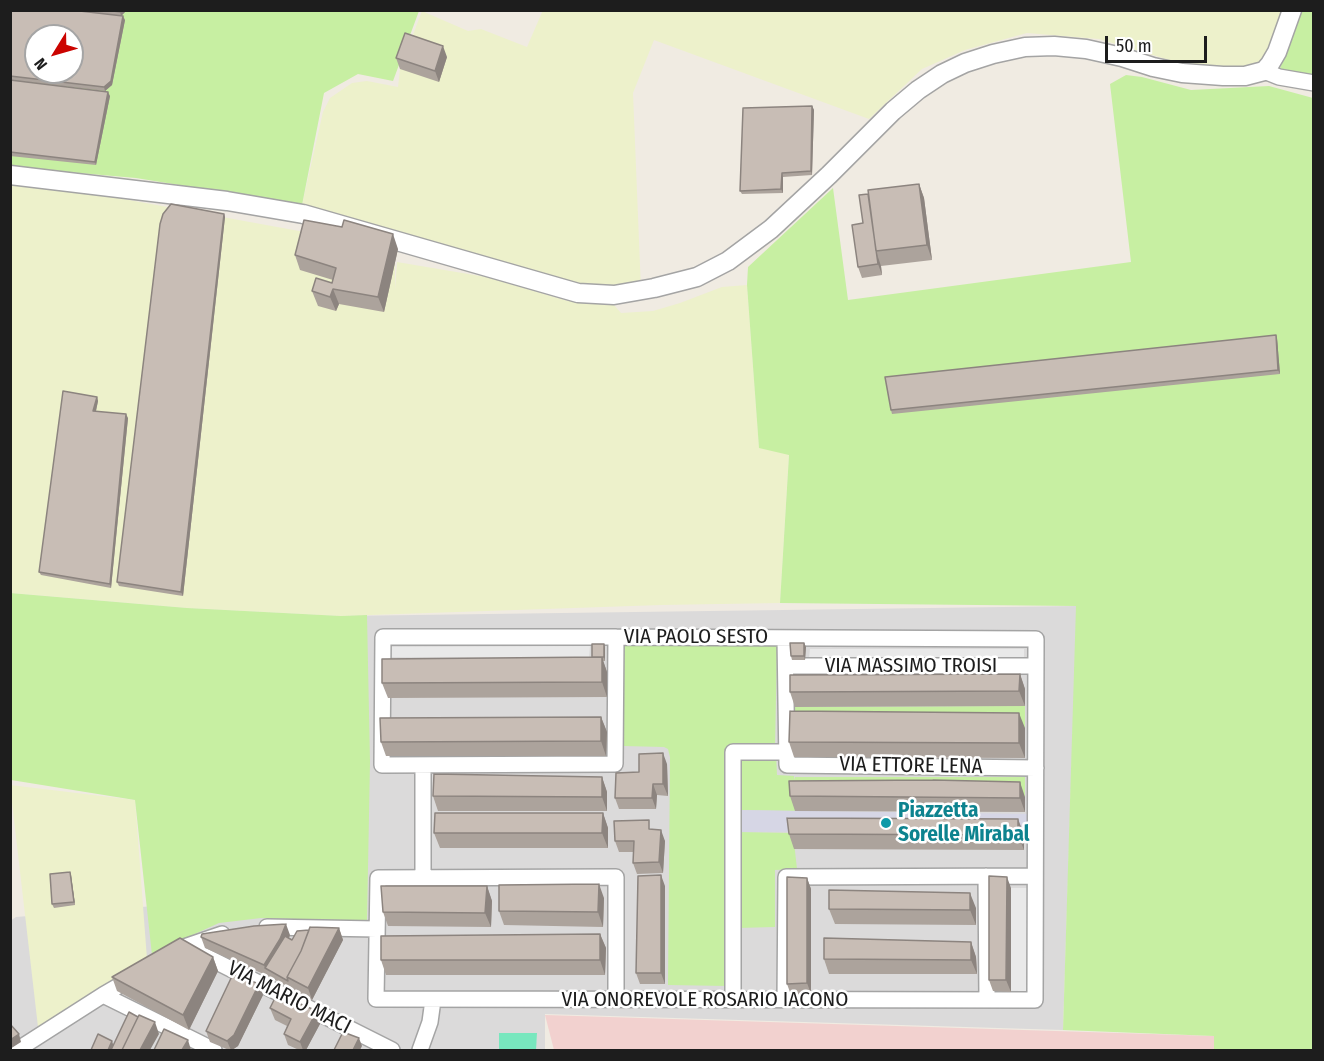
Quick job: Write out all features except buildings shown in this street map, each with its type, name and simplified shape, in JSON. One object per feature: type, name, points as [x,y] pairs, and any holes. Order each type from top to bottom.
[{"type":"street","points":[[1264,71],[1273,59],[1292,10]]},
{"type":"street","points":[[10,176],[227,201],[303,214],[578,293],[614,295],[697,277],[728,261],[771,229],[893,111],[918,90],[942,74],[965,63],[993,54],[1025,47],[1054,46],[1095,51],[1182,73],[1245,76],[1264,71],[1279,77],[1314,83]]},
{"type":"street","points":[[423,878],[423,765],[615,764],[610,665],[616,637]]},
{"type":"street","name":"VIA PAOLO SESTO","points":[[423,765],[382,765],[389,666],[383,638],[1036,639],[1036,666]]},
{"type":"street","points":[[785,638],[787,759]]},
{"type":"street","name":"VIA MASSIMO TROISI","points":[[786,666],[1036,666]]},
{"type":"street","points":[[784,1000],[786,877],[1035,876],[1036,666]]},
{"type":"street","name":"VIA ETTORE LENA","points":[[733,1000],[733,752],[787,759],[1036,768]]},
{"type":"street","points":[[986,876],[987,1000]]},
{"type":"street","name":"VIA ONOREVOLE ROSARIO IACONO","points":[[377,929],[376,999],[1035,1000],[1035,876]]},
{"type":"street","points":[[17,1050],[103,995],[187,946],[220,935],[261,927],[377,929],[378,878],[616,877],[616,1000]]},
{"type":"street","name":"VIA MARIO MACI","points":[[187,946],[392,1050]]},
{"type":"street","points":[[103,995],[214,1050]]},
{"type":"street","points":[[420,1050],[430,1022],[433,1000]]},
{"type":"shaded area","points":[[1077,606],[1063,1030],[545,1014],[545,1050],[11,1050],[10,921],[16,917],[330,892],[341,616]]},
{"type":"shaded area","points":[[590,646],[589,658],[389,657],[389,647]]},
{"type":"shaded area","points":[[810,649],[1024,649],[1024,658],[809,658]]},
{"type":"shaded area","name":"Piazzetta Sorelle Mirabal","points":[[736,810],[1036,814],[1036,831],[736,832]]},
{"type":"shaded area","points":[[1011,888],[1029,888],[1028,992],[1011,992]]},
{"type":"shaded area","points":[[545,1015],[1215,1036],[1214,1050],[554,1050]]},
{"type":"green space","points":[[543,10],[1294,11],[1270,64],[1223,76],[1099,39],[1027,33],[965,50],[922,69],[869,119],[654,40],[633,93],[641,290],[614,295],[302,205],[323,112],[330,98],[352,83],[367,81],[398,87],[400,69],[422,11],[468,31],[481,29],[527,47]]},
{"type":"green space","points":[[10,11],[419,11],[393,81],[358,74],[324,93],[302,205],[136,178],[11,167]]},
{"type":"green space","points":[[1301,11],[1313,11],[1313,77],[1279,71]]},
{"type":"green space","points":[[1126,75],[1191,90],[1269,86],[1313,98],[1313,1050],[1214,1050],[1214,1036],[1063,1030],[1076,606],[780,603],[789,455],[759,448],[747,285],[748,267],[833,188],[848,300],[1131,262],[1110,84]]},
{"type":"green space","points":[[10,185],[63,188],[398,249],[395,261],[395,290],[397,262],[486,277],[568,301],[613,304],[621,313],[653,311],[722,287],[747,285],[759,447],[789,454],[780,603],[341,616],[187,608],[11,593]]},
{"type":"green space","points":[[10,593],[187,608],[341,616],[367,615],[370,762],[367,921],[261,918],[219,923],[152,955],[135,800],[11,780]]},
{"type":"green space","points":[[622,645],[777,646],[775,747],[732,749],[728,986],[668,985],[670,757],[668,749],[664,747],[623,746]]},
{"type":"green space","points":[[1025,706],[1025,728],[795,726],[795,707]]},
{"type":"green space","points":[[776,754],[777,775],[794,776],[794,780],[795,777],[1025,777],[1025,797],[795,796],[795,811],[736,810],[735,755]]},
{"type":"green space","points":[[10,785],[135,800],[147,959],[38,1027]]},
{"type":"green space","points":[[736,832],[793,833],[797,869],[775,870],[775,927],[737,928]]},
{"type":"green space","points":[[499,1033],[537,1033],[536,1050],[499,1050]]},
{"type":"place","name":"Piazzetta Sorelle Mirabal","points":[[886,823]]}]
